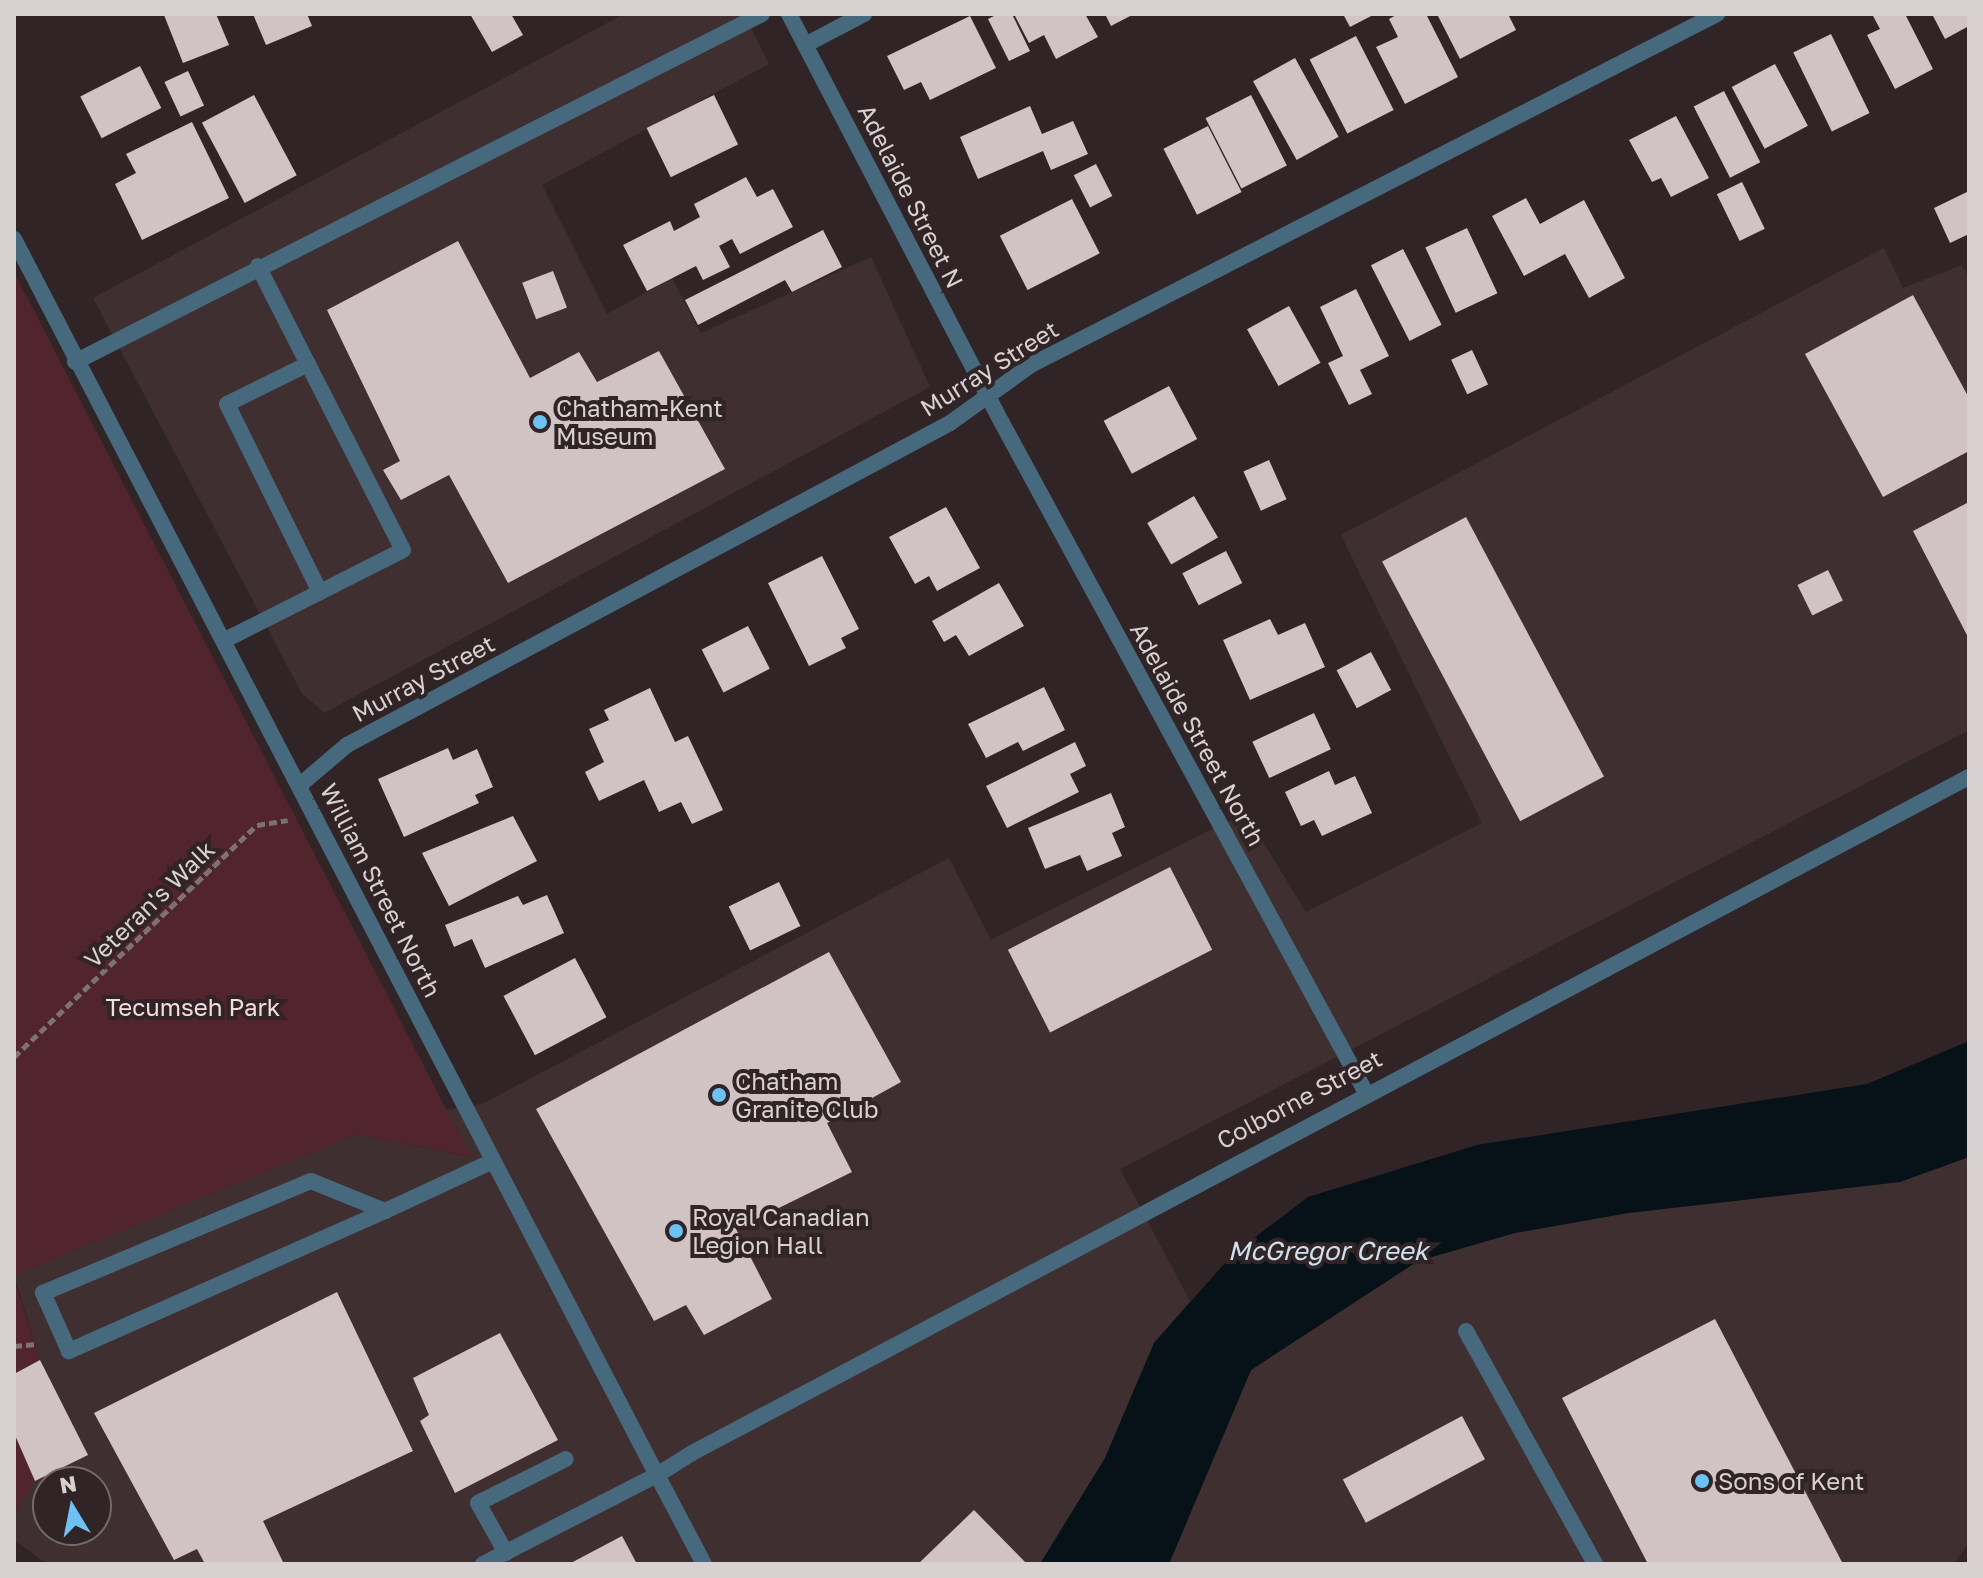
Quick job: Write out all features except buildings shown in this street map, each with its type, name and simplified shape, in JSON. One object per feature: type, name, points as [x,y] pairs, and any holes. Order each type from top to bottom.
[{"type":"street","points":[[75,362],[258,266],[762,14]]},
{"type":"street","name":"Adelaide Street N","points":[[789,14],[990,399]]},
{"type":"street","points":[[805,45],[864,14]]},
{"type":"street","name":"Murray Street","points":[[300,785],[347,745],[990,399],[1031,365],[1717,14]]},
{"type":"street","name":"William Street North","points":[[14,239],[75,362],[225,640],[704,1564]]},
{"type":"street","points":[[225,640],[403,550],[258,266]]},
{"type":"street","points":[[308,364],[227,404],[320,592]]},
{"type":"street","name":"Adelaide Street North","points":[[990,399],[1365,1091]]},
{"type":"street","name":"Colborne Street","points":[[483,1564],[657,1475],[1365,1091],[1969,777]]},
{"type":"street","points":[[385,1211],[311,1181],[43,1293],[69,1351],[385,1211],[493,1161]]},
{"type":"street","points":[[1466,1331],[1595,1564]]},
{"type":"street","points":[[506,1553],[478,1503],[566,1459]]},
{"type":"path","name":"Veteran's Walk","points":[[14,1057],[257,825],[291,819],[300,785]]},
{"type":"shaded area","points":[[624,14],[744,14],[769,64],[542,185],[607,314],[672,278],[701,333],[871,257],[930,387],[324,713],[301,692],[93,298]]},
{"type":"shaded area","points":[[1884,248],[1903,288],[1962,265],[1969,279],[1969,730],[1120,1169],[1190,1301],[1154,1343],[1105,1458],[1040,1564],[47,1564],[14,1540],[14,1513],[32,1486],[32,1546],[112,1546],[112,1466],[32,1466],[32,1474],[14,1433],[14,1374],[40,1360],[14,1275],[356,1134],[470,1157],[446,1110],[484,1103],[949,858],[991,940],[1245,813],[1306,912],[1482,823],[1341,535]]},
{"type":"shaded area","points":[[1969,1157],[1969,1542],[1954,1564],[1169,1564],[1251,1370],[1418,1261],[1514,1233],[1628,1213],[1900,1182]]},
{"type":"green space","name":"Tecumseh Park","points":[[14,272],[471,1157],[356,1134],[14,1275]]},
{"type":"green space","points":[[14,1279],[40,1360],[14,1374]]},
{"type":"green space","points":[[14,1433],[32,1474],[32,1486],[14,1513]]},
{"type":"water","name":"McGregor Creek","points":[[1969,1041],[1969,1157],[1900,1182],[1628,1213],[1515,1233],[1418,1261],[1251,1370],[1169,1564],[1040,1564],[1105,1458],[1154,1343],[1233,1254],[1308,1197],[1477,1145],[1867,1084]]},
{"type":"place","name":"Chatham-Kent Museum","points":[[540,422]]},
{"type":"place","name":"Chatham Granite Club","points":[[719,1095]]},
{"type":"place","name":"Royal Canadian Legion Hall","points":[[676,1231]]},
{"type":"place","name":"Sons of Kent","points":[[1702,1481]]}]
